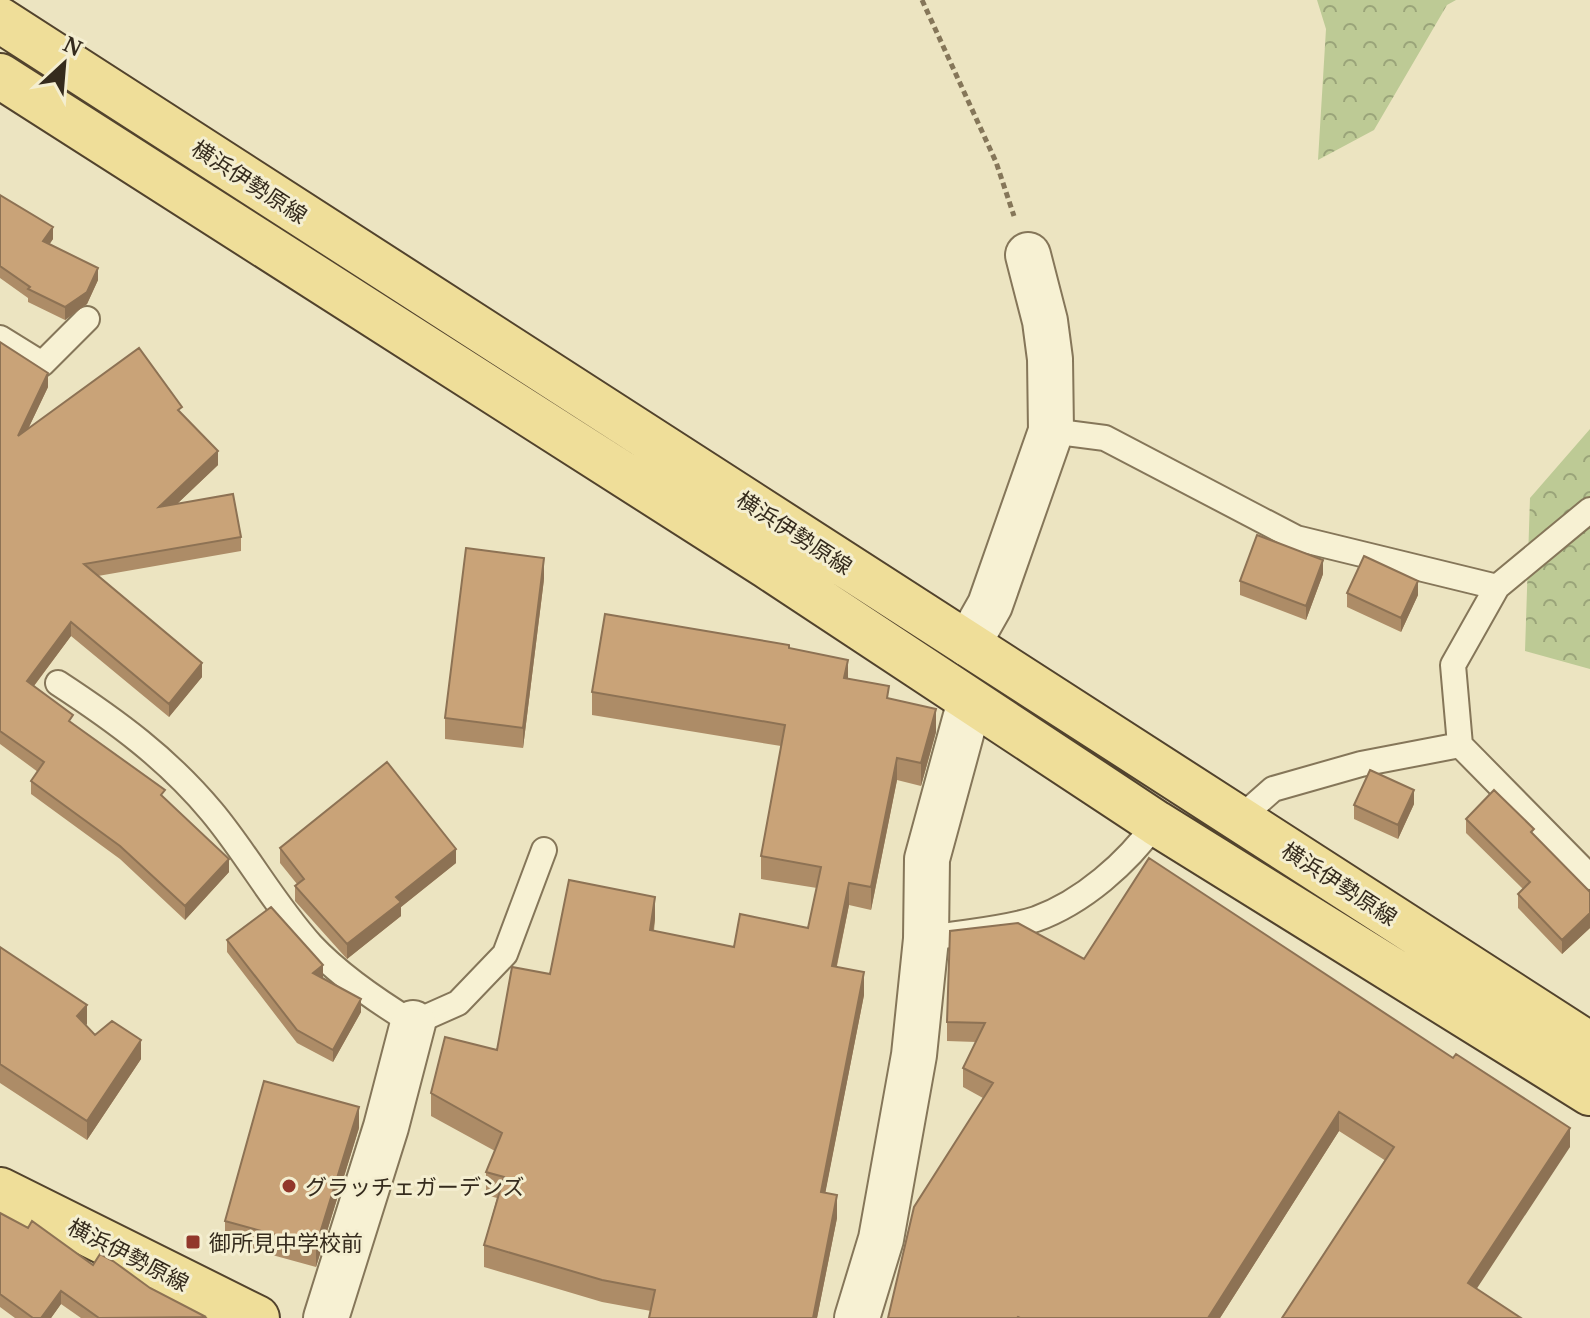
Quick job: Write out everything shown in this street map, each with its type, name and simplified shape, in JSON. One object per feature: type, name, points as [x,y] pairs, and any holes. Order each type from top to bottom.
[{"type":"main road","name":"横浜伊勢原線","points":[[0,20],[1590,1045]]},
{"type":"main road","name":"横浜伊勢原線","points":[[0,76],[726,540],[1156,823],[1590,1093]]},
{"type":"main road","name":"横浜伊勢原線","points":[[0,1190],[257,1318]]},
{"type":"street","points":[[968,644],[990,605],[1051,431],[1047,333],[1028,255]]},
{"type":"street","points":[[857,1318],[881,1239],[914,1055],[926,939],[927,859],[970,701]]},
{"type":"street","points":[[326,1318],[386,1127],[413,1023]]},
{"type":"lane","points":[[0,338],[42,364],[87,319]]},
{"type":"lane","points":[[1051,431],[1105,438],[1296,538],[1497,587]]},
{"type":"lane","points":[[1590,510],[1497,587],[1453,665],[1460,745],[1590,877]]},
{"type":"lane","points":[[58,683],[129,729],[170,766],[213,813],[309,942],[332,966],[413,1023],[458,1003],[505,954],[544,850]]},
{"type":"lane","points":[[1239,819],[1273,789],[1361,764],[1460,745]]},
{"type":"lane","points":[[926,939],[1036,919],[1084,893],[1110,873],[1136,850],[1156,823]]},
{"type":"path","points":[[922,0],[996,162],[1028,255]]},
{"type":"green space","points":[[1317,0],[1456,0],[1447,5],[1374,130],[1318,160],[1326,29]]},
{"type":"green space","points":[[1590,429],[1590,669],[1525,651],[1530,498]]},
{"type":"building","points":[[0,195],[53,227],[43,241],[98,268],[87,292],[65,307],[28,289],[30,287],[0,266]]},
{"type":"building","points":[[0,342],[48,373],[18,436],[139,348],[182,407],[178,410],[218,451],[159,507],[233,494],[241,537],[84,564],[202,663],[169,704],[71,622],[27,681],[73,715],[69,721],[165,790],[161,795],[229,859],[185,906],[120,846],[31,781],[44,762],[0,731]]},
{"type":"building","points":[[1257,535],[1323,560],[1306,606],[1240,581]]},
{"type":"building","points":[[466,548],[544,558],[523,728],[445,718]]},
{"type":"building","points":[[1364,556],[1418,581],[1401,618],[1347,593]]},
{"type":"building","points":[[605,614],[789,645],[789,648],[848,660],[844,678],[889,686],[887,698],[936,709],[921,763],[897,758],[871,887],[849,883],[832,966],[864,972],[821,1192],[837,1195],[813,1318],[649,1318],[655,1290],[602,1280],[484,1245],[504,1177],[486,1172],[502,1133],[431,1093],[445,1037],[497,1050],[512,967],[550,974],[569,880],[655,897],[650,930],[734,947],[740,914],[808,928],[821,867],[761,856],[785,725],[592,692]]},
{"type":"building","points":[[387,762],[456,849],[396,897],[401,902],[347,944],[295,886],[304,879],[280,848]]},
{"type":"building","points":[[1370,770],[1414,790],[1398,825],[1354,805]]},
{"type":"building","points":[[1494,790],[1590,892],[1590,913],[1562,940],[1518,894],[1530,882],[1466,819]]},
{"type":"building","points":[[1149,858],[1453,1058],[1456,1054],[1570,1128],[1468,1283],[1521,1318],[1282,1318],[1394,1147],[1339,1112],[1208,1318],[888,1318],[914,1207],[993,1083],[963,1068],[985,1023],[947,1022],[950,931],[1018,923],[1084,959]]},
{"type":"building","points":[[271,907],[323,965],[313,973],[361,999],[333,1050],[297,1030],[227,940]]},
{"type":"building","points":[[0,947],[87,1005],[77,1016],[95,1035],[112,1021],[141,1040],[87,1121],[0,1064]]},
{"type":"building","points":[[264,1081],[359,1107],[316,1246],[225,1221]]},
{"type":"building","points":[[0,1213],[28,1228],[32,1221],[93,1265],[100,1254],[150,1288],[206,1317],[99,1318],[61,1291],[41,1318],[33,1318],[0,1294]]},
{"type":"place","name":"グラッチェガーデンズ","points":[[289,1186]]},
{"type":"place","name":"御所見中学校前","points":[[193,1242]]}]
